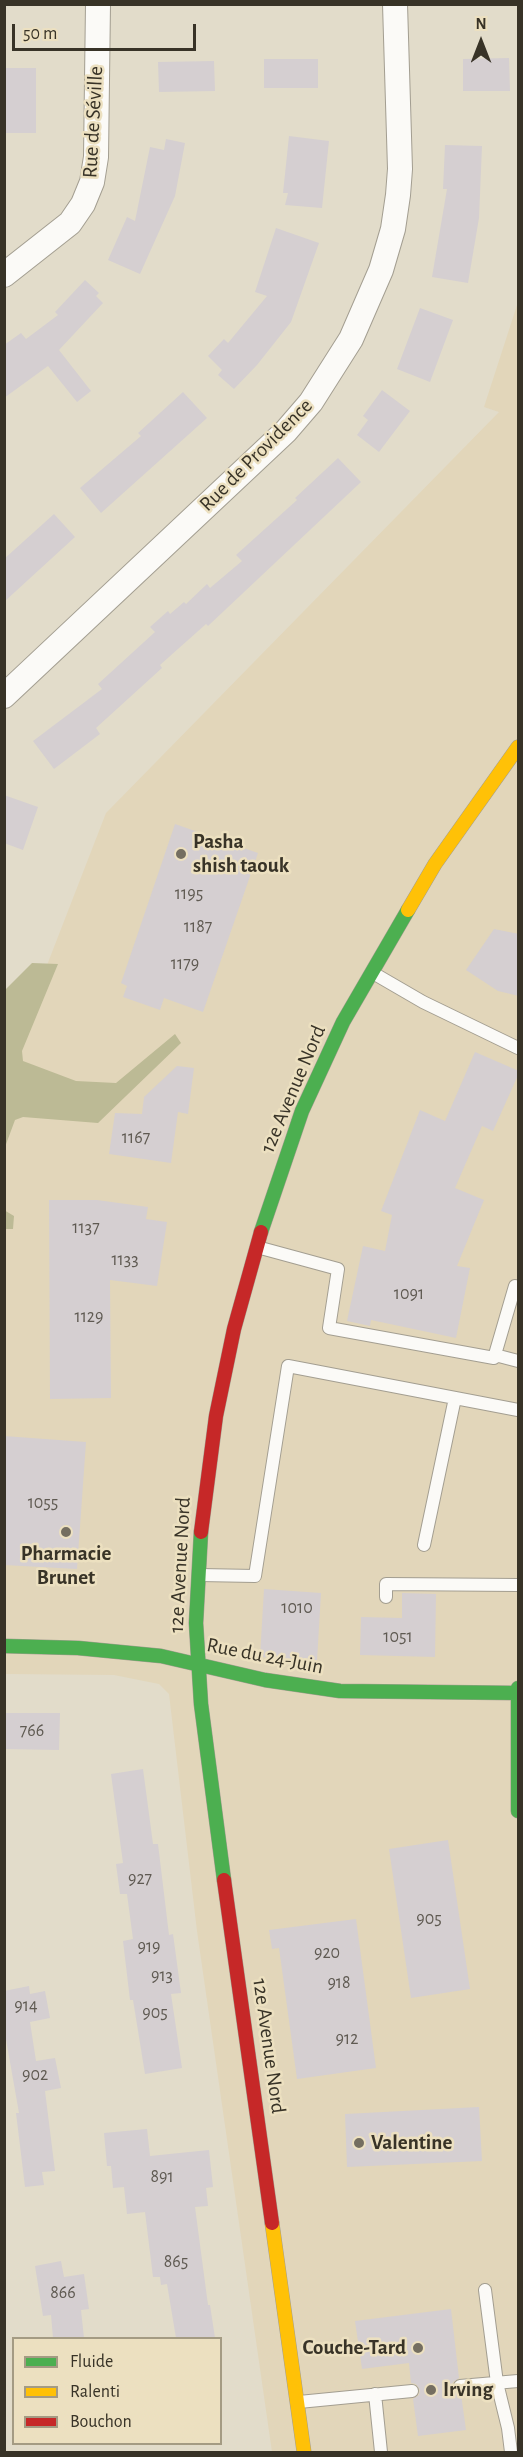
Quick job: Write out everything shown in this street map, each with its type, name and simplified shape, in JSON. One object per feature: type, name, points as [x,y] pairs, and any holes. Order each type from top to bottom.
[{"type":"main road","name":"12e Avenue Nord","points":[[304,2452],[213,1802],[197,1664],[202,1522],[216,1416],[234,1329],[256,1247],[302,1111],[334,1041],[371,972],[435,864],[519,747]]},
{"type":"main road","name":"Rue du 24-Juin","points":[[4,1646],[122,1651],[161,1656],[265,1680],[340,1691],[518,1694]]},
{"type":"main road","points":[[519,1688],[517,1755],[519,1811]]},
{"type":"street","name":"Rue de Séville","points":[[4,275],[70,223],[83,204],[92,182],[96,157],[98,4]]},
{"type":"street","name":"Rue de Providence","points":[[4,696],[286,431],[311,402],[351,339],[381,270],[393,228],[398,195],[400,169],[395,4]]},
{"type":"lane","points":[[371,972],[423,1002],[519,1048]]},
{"type":"lane","points":[[256,1247],[338,1269],[329,1328],[494,1358],[515,1286],[519,1287]]},
{"type":"lane","points":[[495,1355],[519,1360]]},
{"type":"lane","points":[[199,1575],[255,1576],[288,1366],[519,1410]]},
{"type":"lane","points":[[424,1545],[455,1398]]},
{"type":"lane","points":[[386,1597],[386,1584],[519,1585]]},
{"type":"lane","points":[[485,2290],[497,2383],[508,2428],[511,2452]]},
{"type":"lane","points":[[460,2386],[519,2381]]},
{"type":"lane","points":[[298,2402],[412,2391]]},
{"type":"lane","points":[[375,2394],[381,2452]]},
{"type":"shaded area","points":[[518,302],[518,2452],[272,2452],[197,1931],[169,1694],[159,1684],[114,1675],[5,1674],[4,1076],[106,813],[499,412],[484,407]]},
{"type":"shaded area","points":[[32,963],[58,964],[22,1051],[23,1061],[76,1081],[116,1083],[175,1034],[181,1043],[98,1123],[23,1117],[15,1120],[5,1147],[5,990]]},
{"type":"shaded area","points":[[4,1210],[14,1216],[13,1229],[5,1229]]},
{"type":"building","points":[[509,58],[510,91],[463,91],[463,59]]},
{"type":"building","points":[[264,59],[318,59],[318,88],[264,88]]},
{"type":"building","points":[[214,61],[215,91],[159,92],[158,62]]},
{"type":"building","points":[[4,68],[36,68],[36,133],[4,133]]},
{"type":"building","points":[[289,136],[329,141],[322,208],[285,205],[288,193],[283,193]]},
{"type":"building","points":[[166,139],[185,143],[175,196],[140,274],[108,260],[127,217],[135,221],[150,147],[164,150]]},
{"type":"building","points":[[445,145],[482,146],[479,218],[468,283],[432,277],[447,189],[443,189]]},
{"type":"building","points":[[276,228],[319,243],[291,322],[257,365],[234,389],[218,375],[222,370],[208,356],[224,339],[228,343],[267,296],[255,292]]},
{"type":"building","points":[[85,280],[99,293],[96,296],[103,303],[59,350],[91,391],[77,402],[48,366],[4,398],[4,345],[21,333],[26,339],[58,315],[55,312]]},
{"type":"building","points":[[420,308],[453,320],[430,382],[397,369]]},
{"type":"building","points":[[382,390],[410,411],[379,452],[357,435],[368,420],[363,416]]},
{"type":"building","points":[[183,392],[207,418],[101,513],[80,488],[141,436],[138,433]]},
{"type":"building","points":[[338,458],[361,482],[208,626],[206,624],[160,665],[162,668],[96,728],[100,734],[54,769],[33,741],[102,689],[98,684],[155,632],[150,627],[168,611],[170,614],[184,602],[186,604],[207,584],[210,588],[242,561],[236,555],[297,500],[295,498]]},
{"type":"building","points":[[54,514],[75,537],[4,602],[4,559]]},
{"type":"building","points":[[4,795],[38,807],[23,850],[4,843]]},
{"type":"building","points":[[175,824],[258,853],[203,1012],[164,998],[160,1010],[123,997],[127,986],[121,983]]},
{"type":"building","points":[[494,929],[519,934],[519,996],[498,991],[466,970]]},
{"type":"building","points":[[475,1052],[519,1071],[519,1073],[493,1131],[482,1126],[455,1188],[484,1200],[457,1266],[470,1268],[456,1338],[371,1320],[370,1326],[347,1321],[363,1246],[385,1251],[392,1215],[381,1211],[420,1110],[445,1121]]},
{"type":"building","points":[[177,1066],[194,1068],[188,1114],[178,1112],[171,1163],[109,1154],[115,1113],[142,1114],[144,1097]]},
{"type":"building","points":[[49,1200],[97,1200],[148,1207],[146,1219],[167,1222],[157,1286],[110,1280],[111,1398],[50,1399]]},
{"type":"building","points":[[4,1436],[86,1442],[77,1569],[4,1565]]},
{"type":"building","points":[[264,1589],[321,1593],[317,1661],[260,1657]]},
{"type":"building","points":[[402,1593],[436,1594],[435,1657],[360,1655],[361,1617],[402,1618]]},
{"type":"building","points":[[4,1713],[60,1713],[59,1750],[4,1749]]},
{"type":"building","points":[[143,1769],[153,1844],[158,1844],[169,1935],[173,1934],[181,1993],[171,1994],[182,2068],[145,2074],[133,2000],[130,2000],[123,1941],[133,1939],[127,1894],[120,1894],[116,1864],[123,1863],[111,1774]]},
{"type":"building","points":[[448,1840],[470,1989],[411,1998],[389,1849]]},
{"type":"building","points":[[356,1919],[376,2068],[297,2079],[279,1948],[272,1949],[269,1930]]},
{"type":"building","points":[[29,1986],[30,1994],[45,1991],[50,2018],[30,2022],[36,2061],[55,2058],[61,2088],[45,2091],[55,2171],[42,2172],[44,2185],[25,2187],[16,2113],[19,2113],[4,2028],[4,1991]]},
{"type":"building","points":[[479,2107],[482,2161],[347,2167],[345,2114]]},
{"type":"building","points":[[147,2129],[150,2156],[209,2150],[213,2187],[206,2188],[208,2206],[195,2207],[208,2305],[210,2305],[215,2337],[176,2337],[167,2284],[161,2285],[160,2277],[153,2277],[145,2212],[127,2214],[124,2187],[113,2188],[111,2166],[107,2166],[104,2133]]},
{"type":"building","points":[[61,2261],[64,2277],[84,2274],[89,2309],[81,2310],[84,2337],[53,2337],[51,2315],[43,2316],[35,2266]]},
{"type":"building","points":[[451,2309],[459,2378],[453,2382],[452,2387],[456,2393],[461,2394],[466,2430],[418,2436],[413,2399],[419,2395],[420,2390],[416,2384],[411,2383],[409,2363],[362,2369],[355,2321]]},
{"type":"traffic: fast","points":[[261,1232],[302,1111],[343,1022],[408,910]]},
{"type":"traffic: fast","points":[[201,1532],[196,1623],[201,1704],[224,1880]]},
{"type":"traffic: fast","points":[[4,1646],[78,1648],[161,1656],[265,1680],[340,1691],[518,1693]]},
{"type":"traffic: fast","points":[[518,1688],[518,1811]]},
{"type":"traffic: slow","points":[[408,910],[435,864],[518,747]]},
{"type":"traffic: slow","points":[[272,2223],[304,2452]]},
{"type":"traffic: jam","points":[[201,1532],[216,1416],[234,1329],[261,1232]]},
{"type":"traffic: jam","points":[[224,1880],[272,2223]]},
{"type":"place","name":"Pasha shish taouk","points":[[181,854]]},
{"type":"place","name":"Pharmacie Brunet","points":[[66,1532]]},
{"type":"place","name":"Valentine","points":[[359,2143]]},
{"type":"place","name":"Couche-Tard","points":[[418,2348]]},
{"type":"place","name":"Irving","points":[[431,2390]]}]
